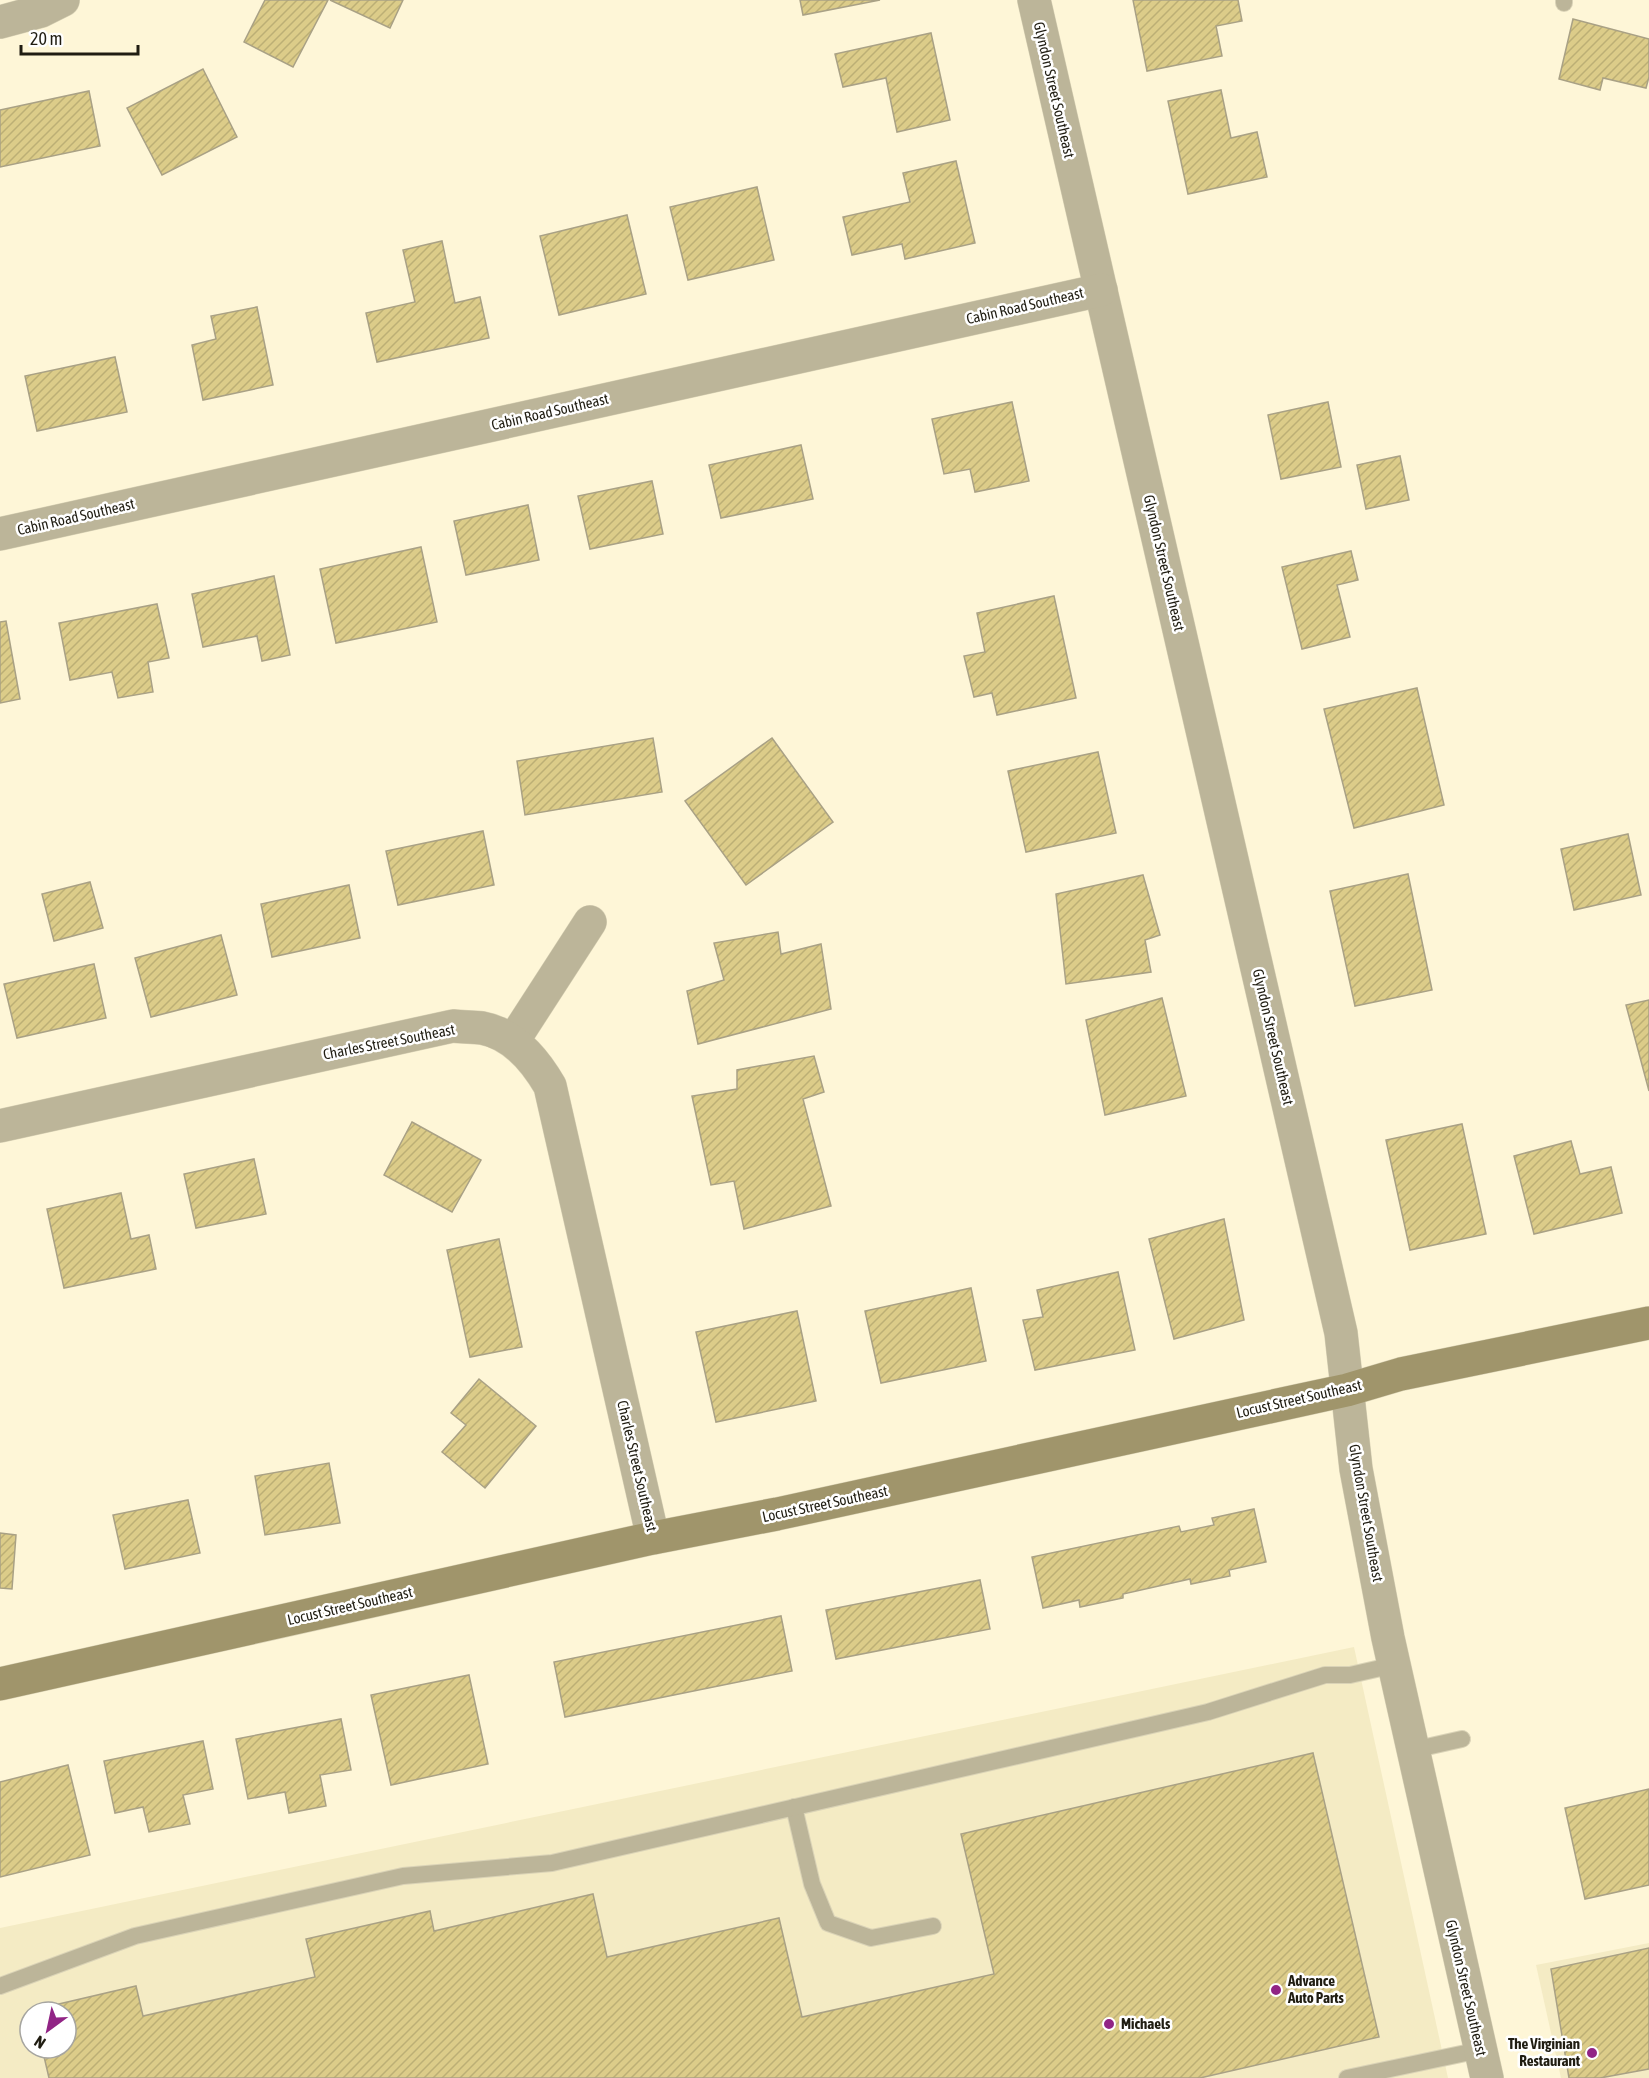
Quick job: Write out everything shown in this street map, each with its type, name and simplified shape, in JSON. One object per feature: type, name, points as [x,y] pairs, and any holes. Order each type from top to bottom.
[{"type":"street","points":[[0,22],[41,11],[63,0]]},
{"type":"street","name":"Glyndon Street Southeast","points":[[1034,0],[1341,1333],[1356,1469],[1394,1665],[1484,2064]]},
{"type":"street","name":"Cabin Road Southeast","points":[[0,534],[1101,290]]},
{"type":"street","points":[[513,1041],[590,922]]},
{"type":"street","name":"Charles Street Southeast","points":[[0,1126],[453,1026],[484,1029],[513,1041],[536,1062],[550,1086],[653,1538]]},
{"type":"street","name":"Locust Street Southeast","points":[[0,1684],[653,1538],[777,1514],[1347,1390],[1401,1374],[1649,1323]]},
{"type":"lane","points":[[0,1986],[135,1936],[403,1876],[552,1863],[1208,1712],[1325,1675],[1350,1675],[1394,1665]]},
{"type":"lane","points":[[1413,1750],[1462,1739]]},
{"type":"lane","points":[[795,1807],[813,1884],[828,1923],[871,1938],[933,1926]]},
{"type":"lane","points":[[1347,2078],[1484,2064]]},
{"type":"shaded area","points":[[1354,1647],[1448,2078],[0,2078],[0,1928]]},
{"type":"shaded area","points":[[1649,1943],[1649,2078],[1561,2078],[1536,1965]]},
{"type":"building","points":[[265,0],[328,0],[293,67],[244,42]]},
{"type":"building","points":[[330,0],[403,0],[390,28]]},
{"type":"building","points":[[800,0],[880,0],[803,15]]},
{"type":"building","points":[[1133,0],[1238,0],[1242,21],[1216,26],[1222,56],[1147,71]]},
{"type":"building","points":[[1573,19],[1649,39],[1649,77],[1646,88],[1603,78],[1600,90],[1559,79]]},
{"type":"building","points":[[931,33],[950,120],[897,132],[886,78],[843,87],[835,54]]},
{"type":"building","points":[[203,69],[237,137],[162,175],[127,108]]},
{"type":"building","points":[[1221,90],[1231,138],[1257,132],[1267,177],[1188,194],[1168,101]]},
{"type":"building","points":[[89,91],[100,146],[0,167],[0,110]]},
{"type":"building","points":[[956,161],[975,243],[905,259],[902,244],[852,255],[843,217],[910,202],[903,173]]},
{"type":"building","points":[[757,187],[774,260],[688,280],[670,207]]},
{"type":"building","points":[[627,215],[646,294],[559,315],[540,236]]},
{"type":"building","points":[[442,241],[455,303],[480,297],[489,338],[377,362],[366,313],[415,302],[403,250]]},
{"type":"building","points":[[257,307],[273,385],[203,400],[192,345],[216,339],[211,316]]},
{"type":"building","points":[[115,357],[127,412],[37,431],[25,376]]},
{"type":"building","points":[[1012,402],[1029,481],[975,492],[970,469],[944,474],[932,419]]},
{"type":"building","points":[[1328,402],[1341,467],[1281,479],[1268,415]]},
{"type":"building","points":[[801,445],[813,499],[721,518],[709,465]]},
{"type":"building","points":[[1400,456],[1409,500],[1366,509],[1357,465]]},
{"type":"building","points":[[652,481],[663,534],[590,549],[578,496]]},
{"type":"building","points":[[528,505],[539,560],[466,575],[454,521]]},
{"type":"building","points":[[421,547],[437,622],[336,643],[320,569]]},
{"type":"building","points":[[1351,551],[1358,580],[1337,585],[1350,637],[1302,649],[1282,567]]},
{"type":"building","points":[[274,576],[290,655],[262,661],[257,636],[203,647],[192,594]]},
{"type":"building","points":[[1054,596],[1076,698],[997,715],[992,693],[974,697],[964,656],[985,652],[977,613]]},
{"type":"building","points":[[157,604],[169,658],[148,662],[153,692],[118,698],[112,672],[70,680],[59,623]]},
{"type":"building","points":[[6,621],[20,699],[0,703],[0,622]]},
{"type":"building","points":[[1417,688],[1444,805],[1354,828],[1324,709]]},
{"type":"building","points":[[653,738],[662,792],[525,815],[517,761]]},
{"type":"building","points":[[772,738],[833,822],[746,885],[685,801]]},
{"type":"building","points":[[1098,752],[1116,833],[1026,852],[1008,771]]},
{"type":"building","points":[[483,831],[494,885],[398,905],[386,851]]},
{"type":"building","points":[[1628,834],[1641,895],[1574,910],[1561,849]]},
{"type":"building","points":[[1408,874],[1432,990],[1355,1006],[1330,891]]},
{"type":"building","points":[[1143,875],[1160,935],[1145,940],[1151,972],[1066,984],[1056,894]]},
{"type":"building","points":[[90,882],[103,928],[54,941],[42,894]]},
{"type":"building","points":[[349,885],[360,938],[272,957],[261,904]]},
{"type":"building","points":[[778,932],[781,954],[821,944],[831,1009],[698,1044],[687,991],[724,980],[714,943]]},
{"type":"building","points":[[221,935],[237,995],[151,1017],[135,958]]},
{"type":"building","points":[[94,964],[106,1018],[17,1038],[4,984]]},
{"type":"building","points":[[1162,998],[1186,1096],[1105,1115],[1086,1020]]},
{"type":"building","points":[[1649,1000],[1649,1091],[1626,1005]]},
{"type":"building","points":[[814,1056],[824,1092],[803,1099],[831,1206],[744,1229],[734,1181],[711,1185],[692,1096],[737,1089],[737,1070]]},
{"type":"building","points":[[412,1122],[481,1160],[452,1212],[384,1175]]},
{"type":"building","points":[[1462,1124],[1486,1234],[1410,1250],[1386,1140]]},
{"type":"building","points":[[1571,1141],[1580,1174],[1611,1167],[1622,1213],[1534,1234],[1514,1156]]},
{"type":"building","points":[[254,1159],[266,1214],[196,1228],[184,1174]]},
{"type":"building","points":[[121,1193],[131,1239],[149,1235],[156,1269],[64,1288],[47,1209]]},
{"type":"building","points":[[1224,1219],[1244,1320],[1174,1339],[1149,1239]]},
{"type":"building","points":[[499,1239],[522,1347],[470,1357],[447,1250]]},
{"type":"building","points":[[1118,1272],[1135,1350],[1035,1370],[1023,1320],[1043,1317],[1037,1290]]},
{"type":"building","points":[[971,1288],[986,1361],[881,1383],[865,1311]]},
{"type":"building","points":[[797,1311],[816,1401],[716,1422],[696,1332]]},
{"type":"building","points":[[479,1379],[536,1426],[485,1488],[442,1452],[466,1425],[451,1413]]},
{"type":"building","points":[[329,1463],[340,1523],[265,1535],[255,1476]]},
{"type":"building","points":[[188,1500],[200,1553],[125,1569],[113,1515]]},
{"type":"building","points":[[1254,1509],[1266,1562],[1229,1570],[1230,1576],[1191,1584],[1190,1579],[1123,1594],[1123,1598],[1080,1607],[1079,1600],[1043,1608],[1032,1557],[1179,1526],[1181,1532],[1214,1525],[1212,1518]]},
{"type":"building","points":[[0,1533],[16,1535],[12,1589],[0,1588]]},
{"type":"building","points":[[980,1580],[990,1629],[836,1659],[826,1610]]},
{"type":"building","points":[[781,1616],[792,1671],[565,1717],[554,1662]]},
{"type":"building","points":[[469,1675],[488,1764],[391,1785],[371,1695]]},
{"type":"building","points":[[341,1719],[351,1770],[320,1775],[326,1806],[289,1813],[285,1792],[248,1799],[236,1739]]},
{"type":"building","points":[[203,1741],[213,1789],[183,1795],[190,1824],[149,1832],[143,1807],[115,1813],[104,1761]]},
{"type":"building","points":[[1313,1753],[1379,2037],[1200,2078],[49,2078],[45,2060],[78,2060],[78,2000],[76,2000],[136,1986],[143,2016],[315,1977],[306,1939],[430,1911],[434,1931],[593,1894],[607,1957],[779,1918],[802,2017],[994,1974],[961,1834]]},
{"type":"building","points":[[68,1765],[90,1855],[0,1877],[0,1782]]},
{"type":"building","points":[[1649,1789],[1649,1885],[1585,1899],[1565,1808]]},
{"type":"building","points":[[1649,1948],[1649,2069],[1600,2078],[1569,2078],[1551,1969]]},
{"type":"place","name":"Advance Auto Parts","points":[[1276,1990]]},
{"type":"place","name":"Michaels","points":[[1109,2024]]},
{"type":"place","name":"The Virginian Restaurant","points":[[1592,2053]]}]
